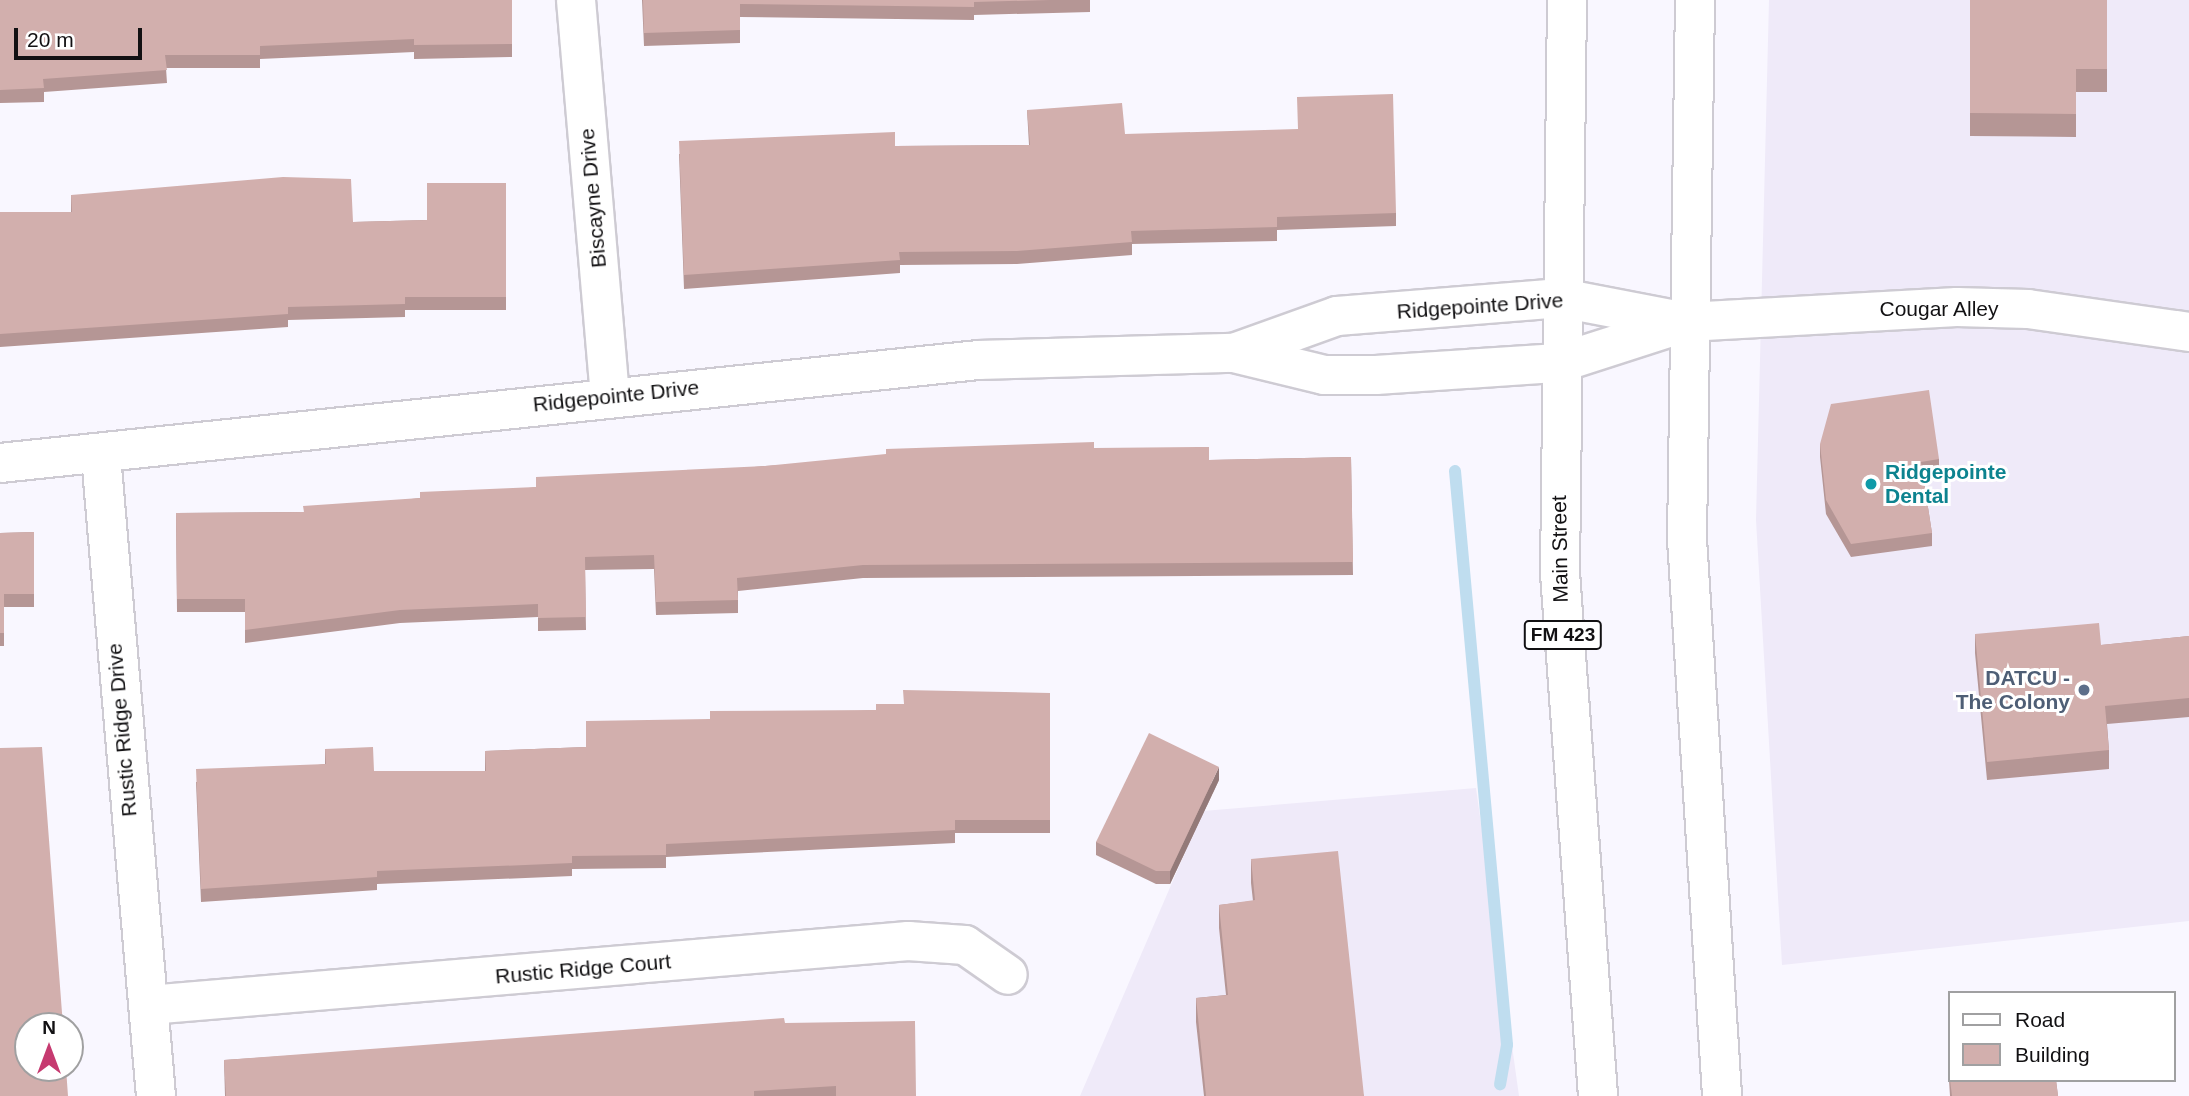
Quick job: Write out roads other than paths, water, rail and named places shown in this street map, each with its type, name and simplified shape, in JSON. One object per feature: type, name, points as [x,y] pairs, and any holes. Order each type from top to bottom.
[{"type":"street","name":"Biscayne Drive","points":[[576,0],[610,396]]},
{"type":"street","name":"Main Street","points":[[1567,0],[1559,363],[1568,736],[1598,1096]]},
{"type":"street","points":[[1695,0],[1687,322],[1687,539],[1721,1096]]},
{"type":"street","name":"Ridgepointe Drive","points":[[1234,353],[1337,316],[1561,298],[1687,322]]},
{"type":"street","name":"Cougar Alley","points":[[1687,322],[1957,307],[2028,309],[2189,332]]},
{"type":"street","name":"Ridgepointe Drive","points":[[0,463],[101,456],[610,396],[978,360],[1234,353],[1324,375],[1559,363],[1687,322]]},
{"type":"street","name":"Rustic Ridge Drive","points":[[101,456],[156,1096]]},
{"type":"street","name":"Rustic Ridge Court","points":[[149,1005],[908,941],[965,946],[1008,975]]},
{"type":"waterway","points":[[1455,471],[1507,1045],[1500,1084]]},
{"type":"place","name":"Ridgepointe Dental","points":[[1871,484]]},
{"type":"place","name":"DATCU - The Colony","points":[[2084,690]]}]
